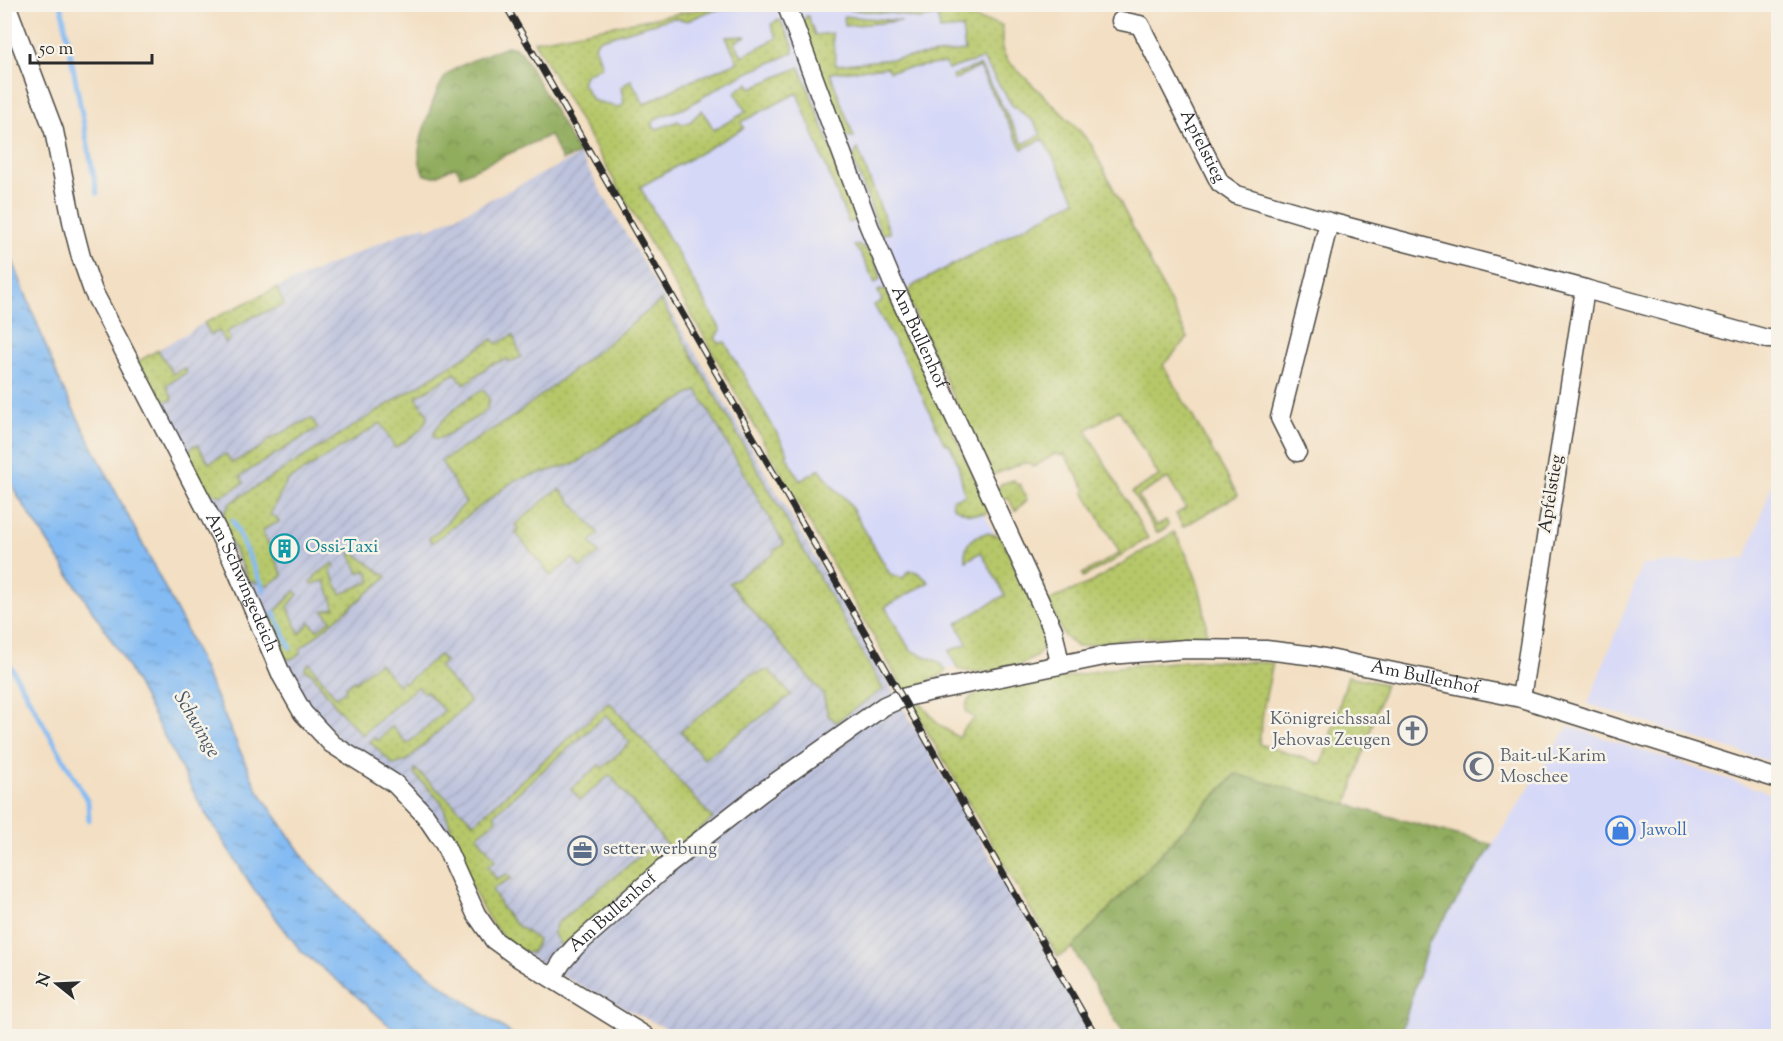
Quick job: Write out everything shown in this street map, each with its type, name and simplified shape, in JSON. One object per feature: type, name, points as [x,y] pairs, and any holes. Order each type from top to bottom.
[{"type":"street","name":"Am Schwingedeich","points":[[6,4],[54,131],[77,242],[93,291],[232,559],[291,694],[313,726],[332,744],[387,779],[411,799],[444,843],[476,914],[491,937],[513,955],[645,1036]]},
{"type":"street","name":"Am Bullenhof","points":[[787,6],[869,226],[1053,630],[1060,664]]},
{"type":"street","name":"Apfelstieg","points":[[1121,21],[1140,25],[1220,183],[1237,195],[1329,222],[1767,339],[1779,339]]},
{"type":"street","points":[[1297,452],[1280,418],[1329,222]]},
{"type":"street","name":"Apfelstieg","points":[[1521,698],[1585,290]]},
{"type":"street","name":"Am Bullenhof","points":[[552,978],[575,947],[663,869],[738,809],[877,711],[902,698],[1117,654],[1217,648],[1266,650],[1325,658],[1521,698],[1779,779]]},
{"type":"shaded area","points":[[722,4],[886,5],[961,15],[1002,25],[1002,49],[1007,60],[1091,144],[1092,192],[883,301],[1035,619],[960,665],[920,678],[800,481],[785,454],[785,447],[725,342],[720,343],[545,47]]},
{"type":"shaded area","points":[[580,155],[1095,1036],[681,1036],[555,973],[518,949],[460,860],[307,707],[288,673],[168,413],[156,397],[137,362],[204,323],[277,288],[407,231],[426,226],[428,230]]},
{"type":"shaded area","points":[[1778,466],[1778,764],[1588,704],[1642,565],[1746,559]]},
{"type":"shaded area","points":[[1569,726],[1778,796],[1778,1036],[1400,1036],[1428,944]]},
{"type":"green space","points":[[886,4],[961,15],[1002,25],[1002,49],[1007,60],[1091,144],[1188,338],[1163,365],[1238,495],[1183,527],[1176,514],[1186,508],[1168,478],[1138,496],[1156,526],[1166,520],[1168,524],[1166,528],[1156,532],[1132,492],[1159,476],[1119,410],[1086,430],[1148,538],[1083,577],[1082,574],[1120,553],[1064,454],[1060,456],[1057,453],[1033,467],[1030,463],[1023,463],[990,476],[909,297],[910,290],[916,284],[1076,200],[1043,139],[1022,149],[979,67],[954,80],[952,76],[980,65],[1023,144],[1041,135],[1034,122],[1012,105],[983,59],[948,69],[945,63],[889,71],[887,67],[830,73],[854,137],[845,136],[804,28],[803,21],[806,16],[808,16],[815,35],[832,33],[836,65],[965,51],[962,28],[940,30],[938,16],[918,19],[900,14],[843,9],[834,5]]},
{"type":"green space","points":[[722,5],[763,5],[710,11],[687,21],[676,18],[668,19],[598,40],[595,46],[602,66],[585,75],[582,83],[592,100],[619,108],[624,103],[621,87],[631,80],[644,104],[686,83],[738,62],[726,37],[746,36],[735,42],[742,56],[777,38],[771,25],[777,20],[781,21],[793,45],[793,53],[731,80],[685,108],[659,117],[653,122],[653,127],[657,129],[678,121],[682,124],[690,122],[702,110],[714,130],[746,112],[735,92],[748,83],[751,88],[800,67],[856,212],[854,221],[848,222],[797,93],[741,122],[744,128],[640,187],[721,330],[715,338],[719,343],[725,342],[788,453],[786,455],[800,481],[820,469],[834,488],[847,500],[890,574],[903,578],[909,571],[914,571],[929,582],[885,607],[910,650],[939,662],[946,670],[943,675],[929,680],[927,684],[905,692],[534,41]]},
{"type":"green space","points":[[844,16],[902,21],[845,26]]},
{"type":"green space","points":[[507,46],[516,48],[522,53],[579,154],[562,160],[550,135],[460,176],[455,167],[437,176],[424,174],[420,160],[420,145],[430,111],[444,79],[460,66]]},
{"type":"green space","points":[[858,149],[890,233],[881,234],[854,162],[854,154]]},
{"type":"green space","points":[[858,245],[868,250],[876,263],[881,278],[875,283],[861,254],[854,246]]},
{"type":"green space","points":[[277,288],[284,305],[250,318],[227,332],[230,340],[226,343],[219,331],[211,335],[204,323]]},
{"type":"green space","points":[[878,291],[887,291],[989,508],[986,514],[969,514],[953,507],[952,499],[965,496],[958,464],[950,445],[944,443],[910,370],[874,305],[882,301]]},
{"type":"green space","points":[[661,301],[883,689],[836,722],[828,715],[823,694],[729,583],[774,554],[773,551],[784,544],[697,390],[611,438],[577,463],[515,480],[432,543],[429,538],[466,503],[441,461],[516,415]]},
{"type":"green space","points":[[513,335],[521,357],[510,362],[508,359],[490,365],[465,384],[455,373],[416,397],[428,415],[424,425],[395,448],[381,423],[287,481],[270,515],[276,517],[279,522],[262,530],[283,576],[267,585],[249,581],[223,525],[224,514],[230,503],[493,339],[497,344]]},
{"type":"green space","points":[[158,350],[173,374],[184,368],[187,372],[166,385],[173,399],[171,401],[160,400],[137,362]]},
{"type":"green space","points":[[484,390],[490,401],[482,414],[443,437],[437,439],[433,437],[440,424],[454,410]]},
{"type":"green space","points":[[312,419],[318,428],[240,476],[244,483],[222,496],[207,492],[189,455],[194,445],[198,445],[209,463],[226,454],[232,463],[262,447],[268,440]]},
{"type":"green space","points":[[1014,480],[1017,485],[1020,484],[1027,500],[1015,511],[1008,497],[1001,501],[997,490],[1001,484]]},
{"type":"green space","points":[[560,489],[599,534],[590,542],[599,553],[581,568],[573,558],[551,576],[515,532],[518,529],[515,525]]},
{"type":"green space","points":[[1174,532],[1197,582],[1204,608],[1207,636],[1133,638],[1077,647],[1064,636],[1048,601],[1094,581]]},
{"type":"green space","points":[[987,533],[1000,536],[1044,627],[1045,642],[1042,650],[1027,662],[990,671],[967,671],[958,669],[949,651],[967,644],[957,623],[1005,595],[981,552],[966,561],[965,552],[968,544],[974,538]]},
{"type":"green space","points":[[353,552],[387,577],[300,649],[301,652],[296,656],[292,659],[285,658],[269,627],[274,613],[295,591],[298,594],[288,607],[300,634],[310,622],[317,630],[331,620],[323,611],[335,608],[325,581],[312,584],[311,582],[316,575],[333,563],[335,567],[330,570],[341,594],[371,581],[366,570],[359,573],[350,554]]},
{"type":"green space","points":[[439,655],[445,661],[439,667],[470,702],[406,761],[394,765],[370,742],[374,738],[378,740],[392,726],[407,744],[444,711],[426,691],[424,693],[418,686],[362,735],[338,709],[312,673],[306,671],[305,668],[309,663],[336,697],[346,690],[345,687],[354,680],[355,682],[379,662],[398,685],[403,681],[405,683]]},
{"type":"green space","points":[[1200,660],[1273,663],[1259,744],[1322,764],[1348,676],[1385,684],[1347,805],[1235,774],[1072,948],[1058,957],[910,702],[918,700],[937,723],[959,738],[963,729],[975,718],[966,712],[966,704],[970,698],[994,687],[1019,683],[1021,686],[1124,666]]},
{"type":"green space","points":[[769,670],[791,695],[704,759],[681,731],[750,675]]},
{"type":"green space","points":[[609,702],[713,819],[672,851],[610,775],[580,800],[571,789],[599,765],[602,768],[630,743],[606,715],[494,814],[497,819],[477,836],[496,860],[488,866],[496,879],[507,874],[512,879],[492,889],[502,908],[514,923],[538,940],[532,953],[517,948],[492,924],[482,907],[452,839],[452,831],[442,803],[415,775],[415,769],[474,823]]},
{"type":"green space","points":[[1236,774],[1493,845],[1428,944],[1400,1036],[1125,1036],[1072,948]]},
{"type":"green space","points":[[651,847],[661,860],[562,947],[553,933],[557,923]]},
{"type":"water","name":"Schwinge","points":[[5,241],[61,385],[184,625],[257,789],[309,865],[373,931],[443,986],[515,1036],[401,1036],[301,951],[255,891],[201,806],[122,656],[17,495],[5,469]]},
{"type":"waterway","points":[[61,4],[97,193]]},
{"type":"waterway","points":[[233,521],[264,590]]},
{"type":"waterway","points":[[274,613],[290,647]]},
{"type":"waterway","points":[[4,655],[88,802],[89,820]]},
{"type":"railway","points":[[505,4],[1096,1036]]},
{"type":"place","name":"Ossi-Taxi","points":[[284,548]]},
{"type":"place","name":"Königreichssaal Jehovas Zeugen","points":[[1412,730]]},
{"type":"place","name":"Bait-ul-Karim Moschee","points":[[1479,767]]},
{"type":"place","name":"Jawoll","points":[[1620,831]]},
{"type":"place","name":"setter werbung","points":[[582,850]]}]
